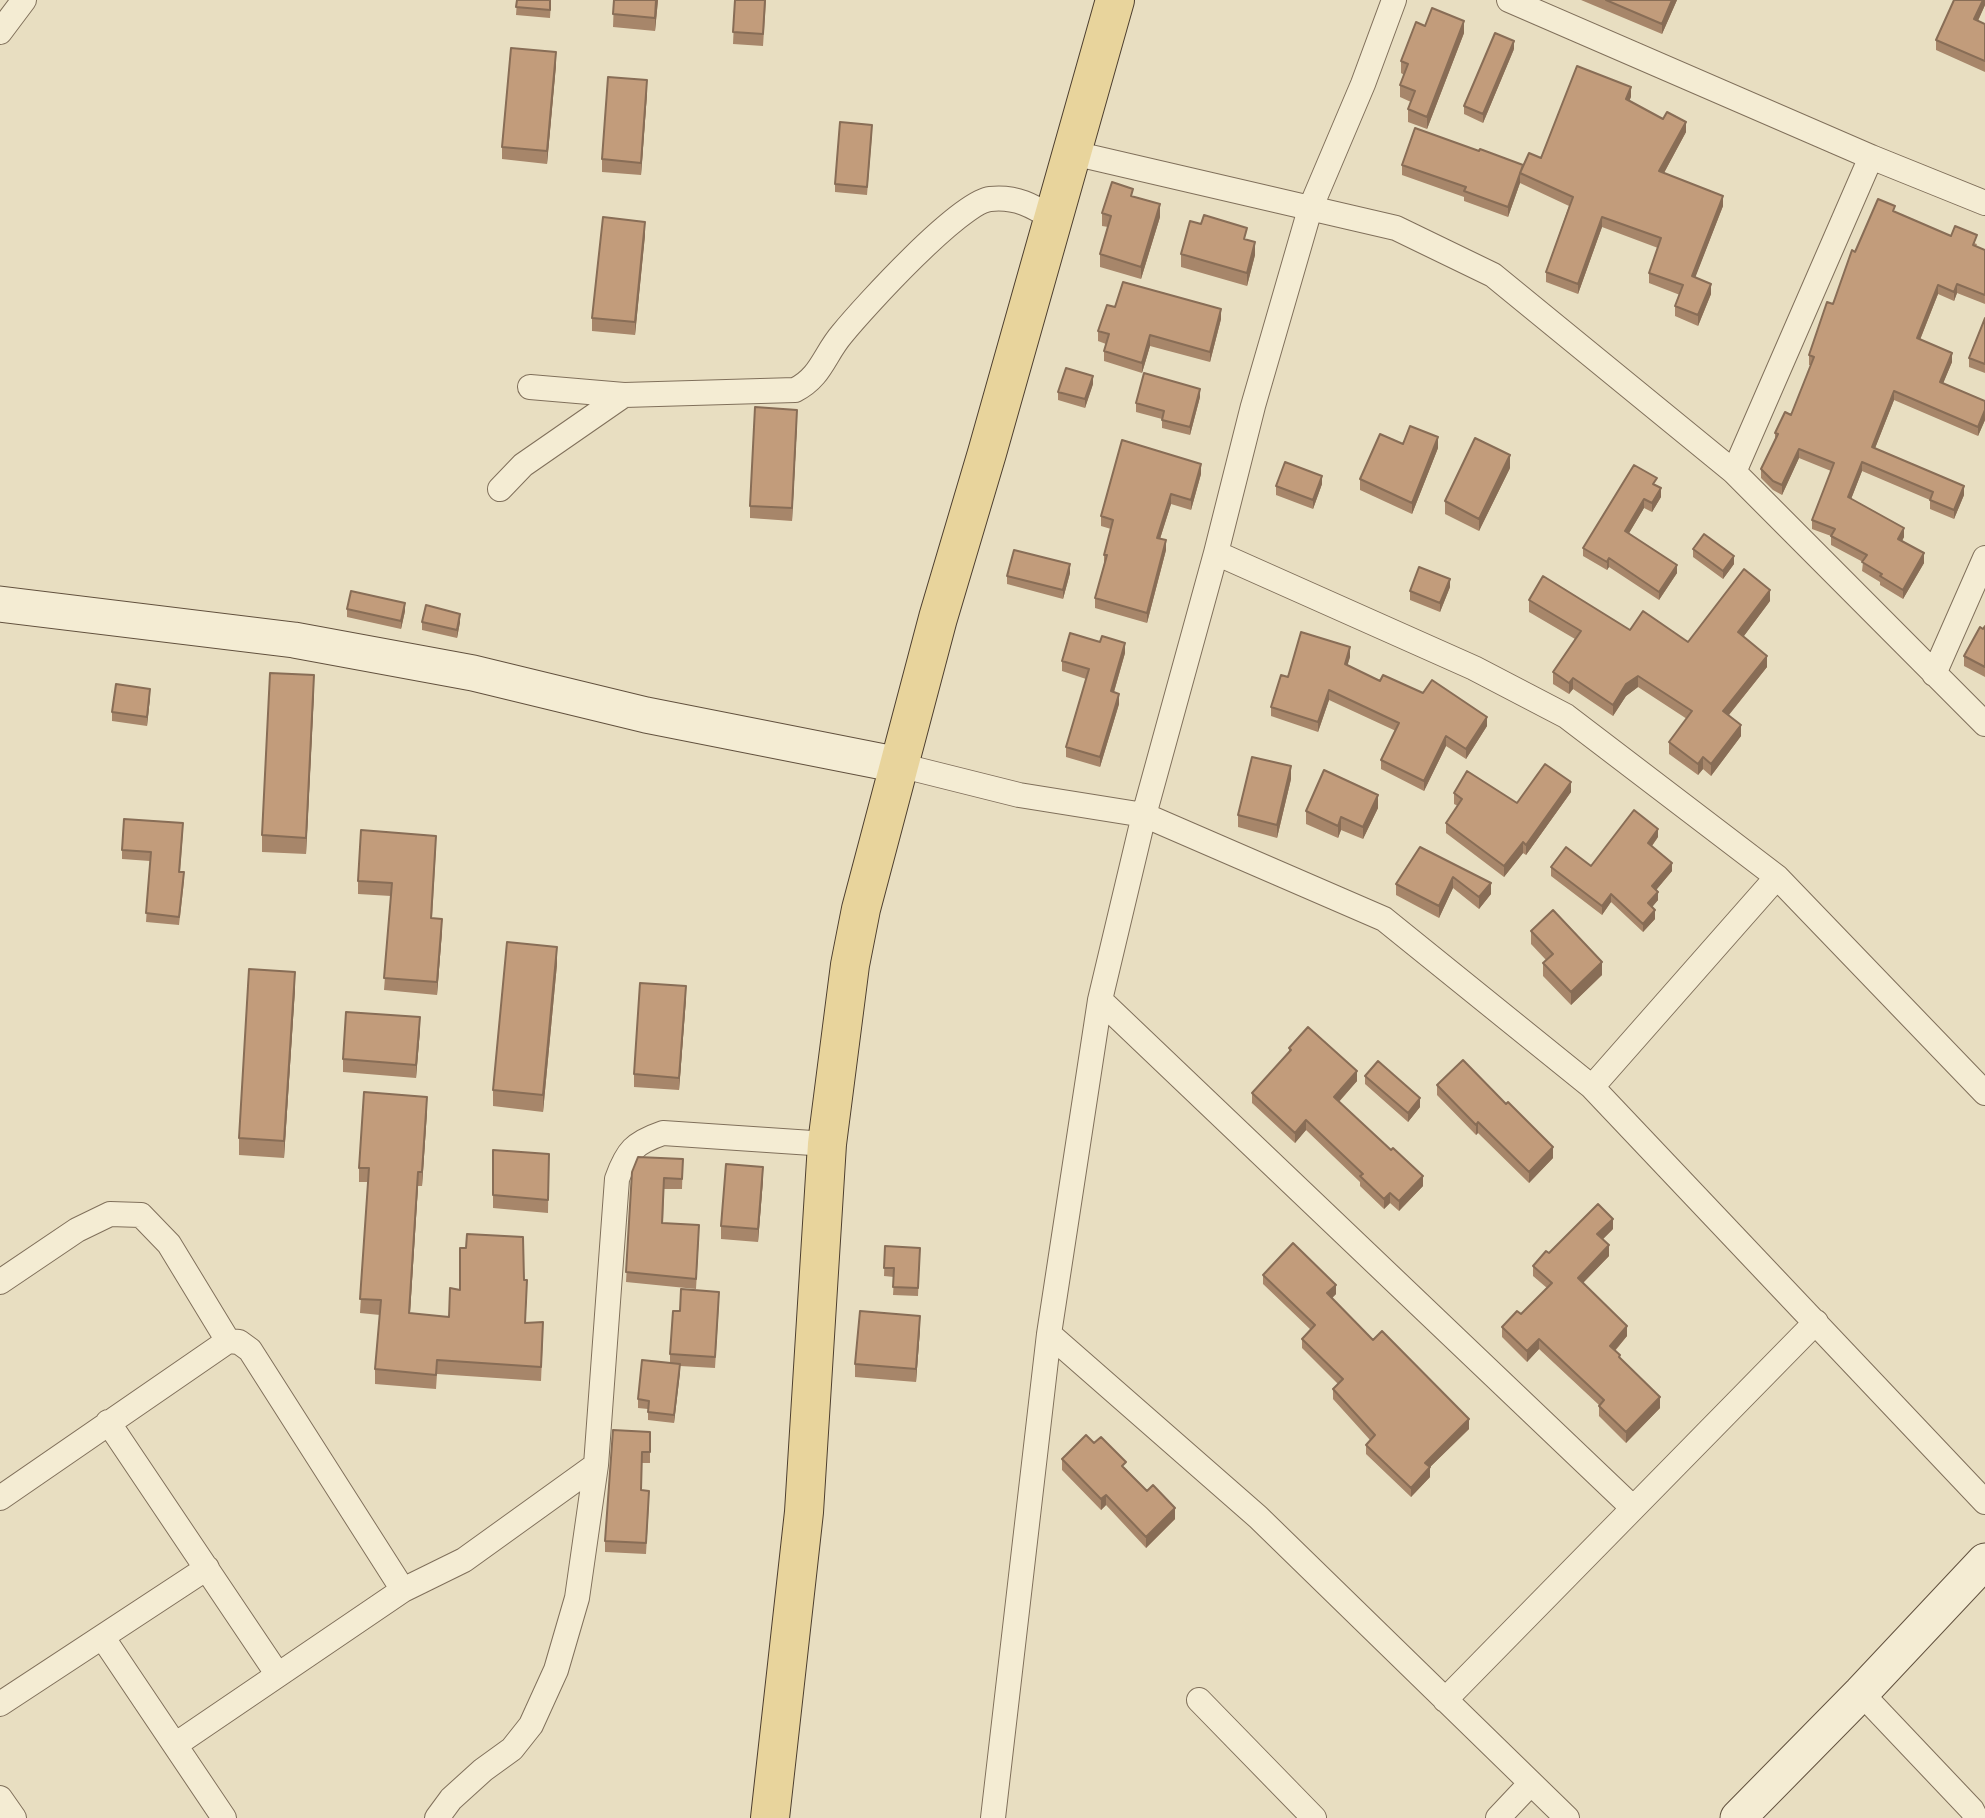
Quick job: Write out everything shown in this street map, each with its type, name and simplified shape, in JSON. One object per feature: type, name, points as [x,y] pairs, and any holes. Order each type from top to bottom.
[{"type":"main road","points":[[770,1818],[804,1512],[827,1144],[850,965],[861,909],[938,618],[1115,0]]},
{"type":"street","points":[[0,32],[24,0]]},
{"type":"street","points":[[993,1818],[1049,1334],[1100,1000],[1144,815],[1216,553],[1253,406],[1310,209],[1363,84],[1394,0]]},
{"type":"street","points":[[1509,0],[1871,157],[1985,203]]},
{"type":"street","points":[[1073,153],[1396,228],[1493,275],[1734,472],[1985,724]]},
{"type":"street","points":[[1734,472],[1871,157]]},
{"type":"street","points":[[530,387],[624,395],[794,390],[808,383],[839,336],[894,275],[967,210],[986,199],[1006,198],[1026,202],[1054,219]]},
{"type":"street","points":[[500,489],[523,464],[624,395]]},
{"type":"street","points":[[1216,553],[1474,667],[1566,716],[1777,877],[1985,1093]]},
{"type":"street","points":[[1934,674],[1985,558]]},
{"type":"street","points":[[0,604],[308,643],[473,673],[646,715],[900,765],[1018,795],[1144,815],[1384,919],[1592,1087],[1985,1502]]},
{"type":"street","points":[[1592,1087],[1777,877]]},
{"type":"street","points":[[1100,1000],[1632,1507]]},
{"type":"street","points":[[437,1818],[451,1799],[483,1770],[512,1749],[531,1725],[556,1670],[577,1598],[596,1465],[617,1179],[625,1156],[641,1141],[663,1133],[827,1144]]},
{"type":"street","points":[[0,1282],[77,1230],[110,1214],[141,1216],[169,1244],[228,1341]]},
{"type":"street","points":[[1445,1700],[1816,1322]]},
{"type":"street","points":[[1049,1334],[1258,1517],[1567,1818]]},
{"type":"street","points":[[0,1498],[228,1341],[239,1342],[250,1350],[403,1590]]},
{"type":"street","points":[[108,1422],[278,1675]]},
{"type":"street","points":[[175,1745],[403,1590],[464,1560],[596,1465]]},
{"type":"street","points":[[1738,1818],[1985,1562]]},
{"type":"street","points":[[0,1704],[207,1569]]},
{"type":"street","points":[[103,1638],[224,1818]]},
{"type":"street","points":[[1861,1693],[1972,1810],[1976,1818]]},
{"type":"street","points":[[1199,1700],[1314,1818]]},
{"type":"street","points":[[1498,1818],[1531,1783]]},
{"type":"street","points":[[0,1798],[14,1818]]},
{"type":"building","points":[[517,0],[550,0],[550,10],[516,7]]},
{"type":"building","points":[[614,0],[656,0],[655,18],[613,14]]},
{"type":"building","points":[[735,0],[765,0],[763,34],[733,32]]},
{"type":"building","points":[[1606,0],[1672,0],[1662,24]]},
{"type":"building","points":[[1954,0],[1983,0],[1974,19],[1985,24],[1985,61],[1936,40]]},
{"type":"building","points":[[1432,8],[1464,21],[1427,117],[1408,109],[1415,91],[1400,85],[1408,64],[1401,61],[1416,22],[1425,26]]},
{"type":"building","points":[[1495,33],[1514,41],[1483,114],[1464,106]]},
{"type":"building","points":[[511,48],[556,52],[547,151],[502,147]]},
{"type":"building","points":[[1577,66],[1631,87],[1626,99],[1663,119],[1667,112],[1686,122],[1659,171],[1723,196],[1692,276],[1711,284],[1698,315],[1675,306],[1683,285],[1649,273],[1661,238],[1602,217],[1578,284],[1546,272],[1573,197],[1520,173],[1529,153],[1541,158]]},
{"type":"building","points":[[608,77],[647,80],[641,163],[602,159]]},
{"type":"building","points":[[840,122],[872,125],[867,187],[835,184]]},
{"type":"building","points":[[1415,128],[1523,165],[1508,207],[1464,191],[1466,187],[1402,165]]},
{"type":"building","points":[[1112,182],[1133,189],[1131,196],[1160,204],[1141,267],[1100,254],[1111,216],[1102,213]]},
{"type":"building","points":[[1878,199],[1895,206],[1893,211],[1951,236],[1955,226],[1977,235],[1973,245],[1985,250],[1985,295],[1957,284],[1954,292],[1938,285],[1917,338],[1952,353],[1940,382],[1985,401],[1985,410],[1978,427],[1894,391],[1872,447],[1964,486],[1954,510],[1930,500],[1933,492],[1862,462],[1848,497],[1904,528],[1898,539],[1924,553],[1903,590],[1862,562],[1867,555],[1831,536],[1835,529],[1812,520],[1834,463],[1799,449],[1782,485],[1773,481],[1761,469],[1785,412],[1791,415],[1814,357],[1809,355],[1827,302],[1833,304],[1852,250],[1855,252]]},
{"type":"building","points":[[1204,215],[1247,228],[1244,239],[1255,242],[1247,273],[1181,254],[1190,221],[1201,224]]},
{"type":"building","points":[[603,217],[645,222],[635,322],[592,318]]},
{"type":"building","points":[[1123,282],[1221,309],[1210,352],[1150,335],[1142,363],[1104,351],[1109,334],[1098,331],[1107,305],[1115,307]]},
{"type":"building","points":[[1985,318],[1985,364],[1969,358]]},
{"type":"building","points":[[1066,368],[1093,376],[1085,399],[1058,392]]},
{"type":"building","points":[[1144,373],[1200,389],[1190,427],[1162,420],[1164,411],[1136,403]]},
{"type":"building","points":[[755,407],[797,410],[792,508],[750,506]]},
{"type":"building","points":[[1410,426],[1438,437],[1412,503],[1360,479],[1380,434],[1403,444]]},
{"type":"building","points":[[1475,438],[1510,455],[1479,519],[1445,501]]},
{"type":"building","points":[[1122,440],[1201,464],[1191,500],[1171,494],[1157,538],[1166,540],[1147,613],[1095,598],[1113,520],[1101,516]]},
{"type":"building","points":[[1285,462],[1322,476],[1313,500],[1276,486]]},
{"type":"building","points":[[1634,465],[1657,478],[1653,484],[1661,488],[1652,503],[1644,499],[1625,531],[1677,565],[1659,592],[1609,558],[1607,562],[1583,548]]},
{"type":"building","points":[[1704,534],[1734,556],[1723,571],[1693,549]]},
{"type":"building","points":[[1014,550],[1070,564],[1063,590],[1007,576]]},
{"type":"building","points":[[1419,567],[1450,579],[1440,603],[1410,591]]},
{"type":"building","points":[[1744,569],[1770,590],[1738,632],[1767,656],[1723,711],[1741,725],[1711,764],[1703,757],[1698,764],[1669,742],[1692,711],[1638,676],[1626,684],[1613,705],[1573,678],[1569,683],[1553,672],[1581,631],[1529,600],[1543,576],[1630,630],[1643,611],[1688,642]]},
{"type":"building","points":[[351,591],[405,603],[401,621],[347,609]]},
{"type":"building","points":[[426,605],[460,614],[457,630],[422,622]]},
{"type":"building","points":[[1985,626],[1985,667],[1964,656],[1980,627],[1983,629]]},
{"type":"building","points":[[1301,632],[1350,647],[1345,664],[1380,681],[1383,675],[1423,693],[1432,680],[1487,717],[1466,749],[1446,736],[1424,781],[1381,760],[1399,723],[1329,690],[1318,722],[1271,707],[1281,675],[1288,677]]},
{"type":"building","points":[[1070,633],[1100,642],[1102,636],[1125,643],[1111,691],[1119,694],[1100,757],[1066,747],[1089,669],[1062,661]]},
{"type":"building","points":[[270,673],[314,675],[306,838],[262,835]]},
{"type":"building","points":[[116,684],[150,689],[147,717],[112,712]]},
{"type":"building","points":[[1252,757],[1291,766],[1277,825],[1238,815]]},
{"type":"building","points":[[1545,764],[1571,782],[1526,845],[1523,842],[1504,866],[1446,823],[1462,799],[1454,793],[1467,771],[1517,803]]},
{"type":"building","points":[[1324,770],[1378,795],[1363,827],[1341,817],[1338,826],[1306,811]]},
{"type":"building","points":[[1634,810],[1658,829],[1648,843],[1672,863],[1652,886],[1658,892],[1648,903],[1655,910],[1643,924],[1611,894],[1602,906],[1551,867],[1566,847],[1591,866]]},
{"type":"building","points":[[124,819],[183,823],[179,872],[184,872],[179,917],[146,913],[151,852],[122,850]]},
{"type":"building","points":[[361,830],[436,836],[431,918],[442,919],[437,982],[384,978],[392,883],[358,881]]},
{"type":"building","points":[[1420,847],[1491,883],[1479,897],[1453,877],[1439,906],[1396,884]]},
{"type":"building","points":[[1553,910],[1602,962],[1571,992],[1543,963],[1553,954],[1531,931]]},
{"type":"building","points":[[507,942],[557,947],[543,1095],[493,1090]]},
{"type":"building","points":[[249,969],[295,972],[284,1141],[239,1138]]},
{"type":"building","points":[[640,983],[686,986],[679,1078],[634,1074]]},
{"type":"building","points":[[346,1012],[420,1017],[416,1065],[343,1059]]},
{"type":"building","points":[[1308,1027],[1357,1071],[1334,1097],[1423,1176],[1399,1201],[1390,1193],[1384,1199],[1360,1176],[1363,1174],[1306,1120],[1295,1133],[1252,1093]]},
{"type":"building","points":[[1463,1060],[1553,1147],[1529,1172],[1478,1122],[1476,1125],[1437,1085]]},
{"type":"building","points":[[1378,1061],[1420,1098],[1408,1113],[1365,1076]]},
{"type":"building","points":[[364,1092],[427,1097],[422,1172],[418,1172],[409,1313],[449,1317],[450,1288],[460,1290],[460,1248],[466,1248],[467,1234],[523,1237],[524,1280],[527,1280],[525,1323],[543,1322],[541,1367],[437,1360],[436,1375],[375,1369],[381,1300],[360,1299],[369,1168],[359,1168]]},
{"type":"building","points":[[493,1150],[549,1154],[548,1200],[493,1195]]},
{"type":"building","points":[[638,1157],[683,1159],[682,1179],[664,1178],[662,1223],[699,1225],[696,1279],[626,1272],[632,1172]]},
{"type":"building","points":[[726,1164],[763,1167],[758,1229],[721,1226]]},
{"type":"building","points":[[1598,1204],[1613,1219],[1597,1234],[1609,1245],[1578,1278],[1627,1326],[1610,1346],[1660,1397],[1626,1432],[1599,1406],[1604,1400],[1539,1339],[1527,1351],[1502,1327],[1517,1311],[1521,1314],[1552,1283],[1533,1266]]},
{"type":"building","points":[[1293,1243],[1336,1285],[1327,1293],[1373,1340],[1382,1331],[1469,1419],[1425,1463],[1430,1467],[1411,1488],[1366,1445],[1375,1435],[1333,1389],[1343,1379],[1302,1339],[1315,1325],[1263,1275]]},
{"type":"building","points":[[885,1246],[920,1248],[918,1288],[893,1287],[894,1268],[884,1268]]},
{"type":"building","points":[[681,1289],[719,1292],[715,1357],[670,1354],[673,1311],[680,1311]]},
{"type":"building","points":[[860,1311],[920,1316],[916,1369],[855,1364]]},
{"type":"building","points":[[642,1360],[680,1364],[674,1415],[648,1412],[649,1401],[638,1399]]},
{"type":"building","points":[[613,1430],[650,1432],[650,1452],[642,1452],[641,1490],[649,1491],[646,1543],[605,1541]]},
{"type":"building","points":[[1086,1435],[1094,1443],[1101,1437],[1126,1462],[1122,1466],[1147,1491],[1153,1485],[1175,1508],[1146,1537],[1106,1495],[1101,1499],[1062,1459]]}]
